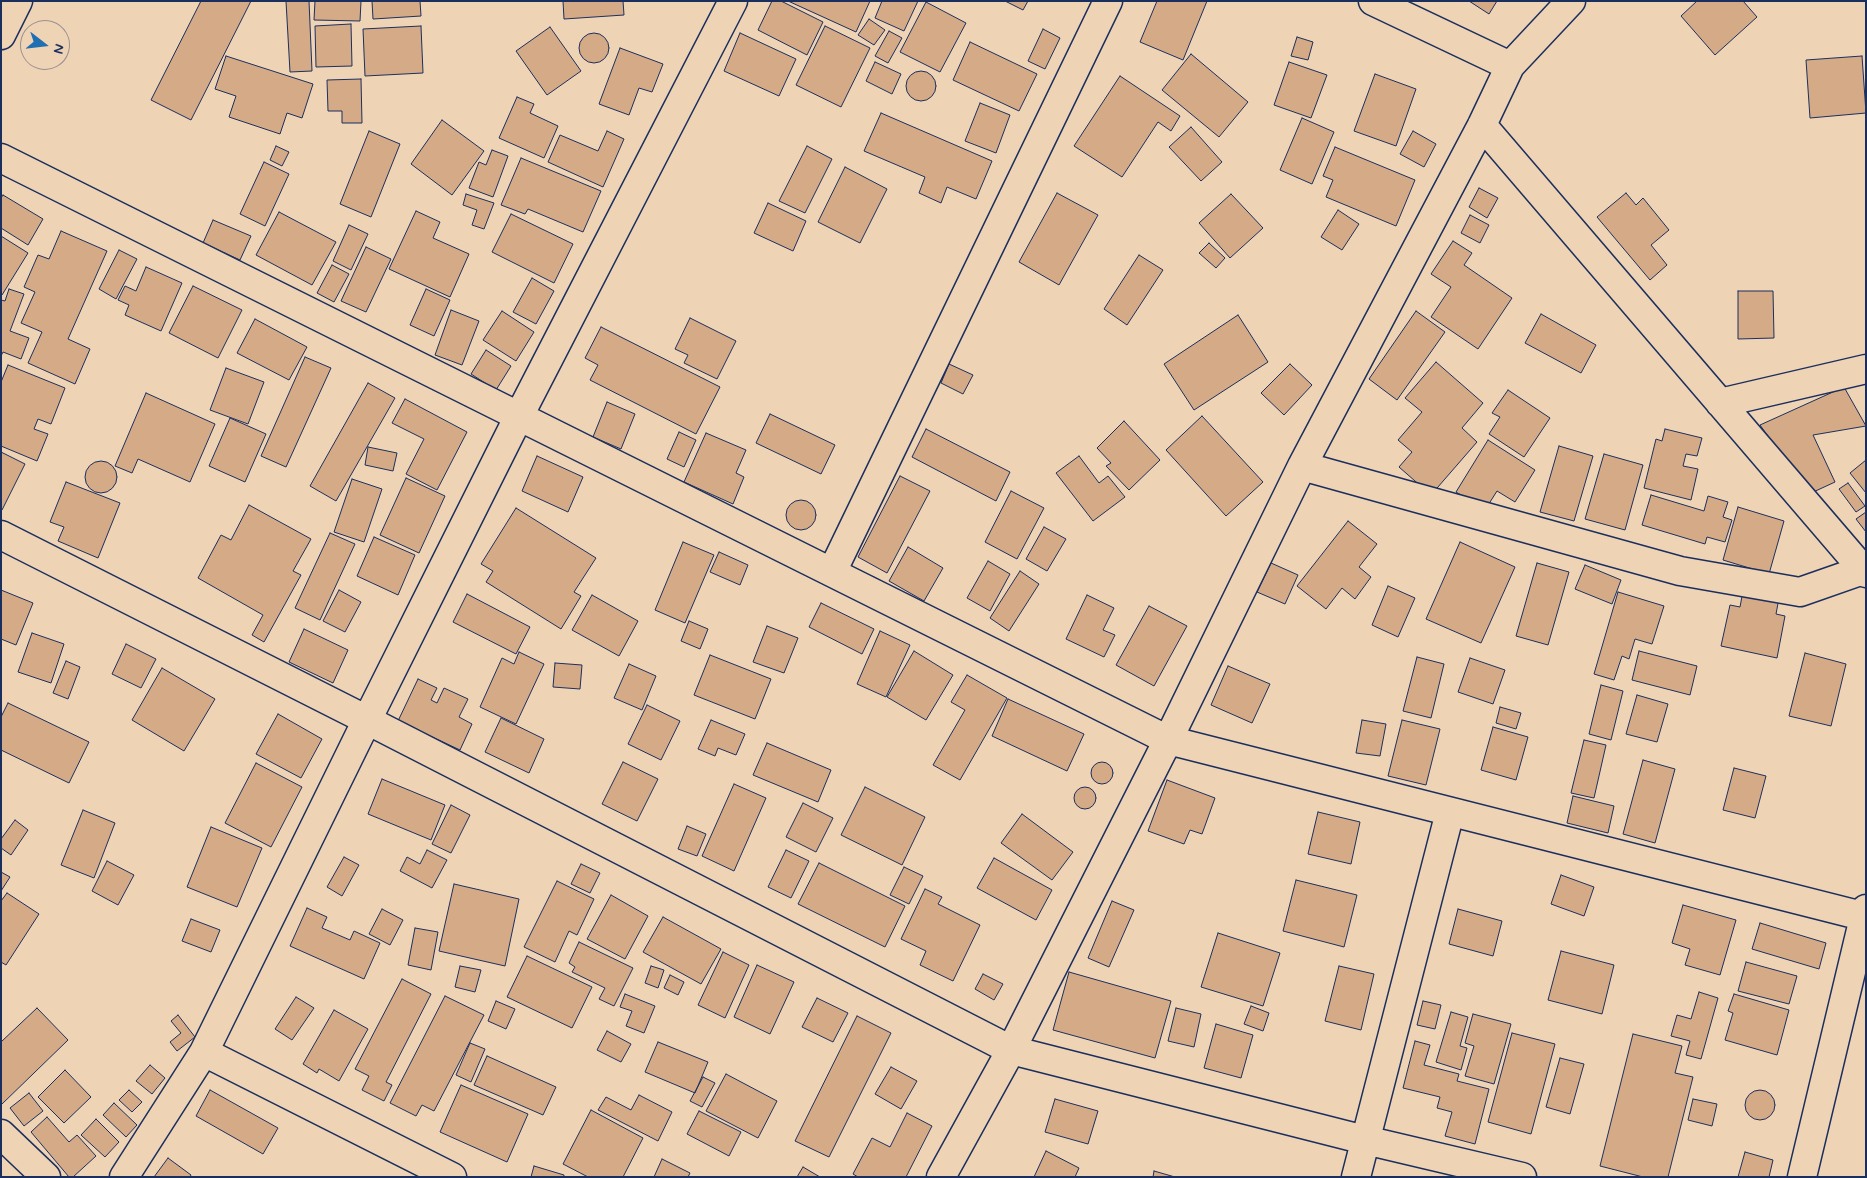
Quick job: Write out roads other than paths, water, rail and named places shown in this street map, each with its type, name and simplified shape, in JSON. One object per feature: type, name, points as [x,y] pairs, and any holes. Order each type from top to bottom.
[{"type":"street","points":[[1,36],[18,1]]},
{"type":"street","points":[[124,1177],[204,1052],[519,416],[733,1]]},
{"type":"street","points":[[832,572],[1108,1]]},
{"type":"street","points":[[1374,1],[1510,66]]},
{"type":"street","points":[[941,1177],[1011,1050],[1168,740],[1302,466],[1482,125],[1510,66],[1571,1]]},
{"type":"street","points":[[1302,466],[1680,572],[1800,592],[1864,572],[1482,125]]},
{"type":"street","points":[[1,158],[1168,740],[1450,812],[1865,914],[1802,1177]]},
{"type":"street","points":[[1720,403],[1866,369]]},
{"type":"street","points":[[1,535],[1011,1050],[1365,1140],[1522,1177]]},
{"type":"street","points":[[1356,1177],[1450,812]]},
{"type":"street","points":[[204,1052],[452,1177]]},
{"type":"street","points":[[1,1134],[46,1177]]}]
